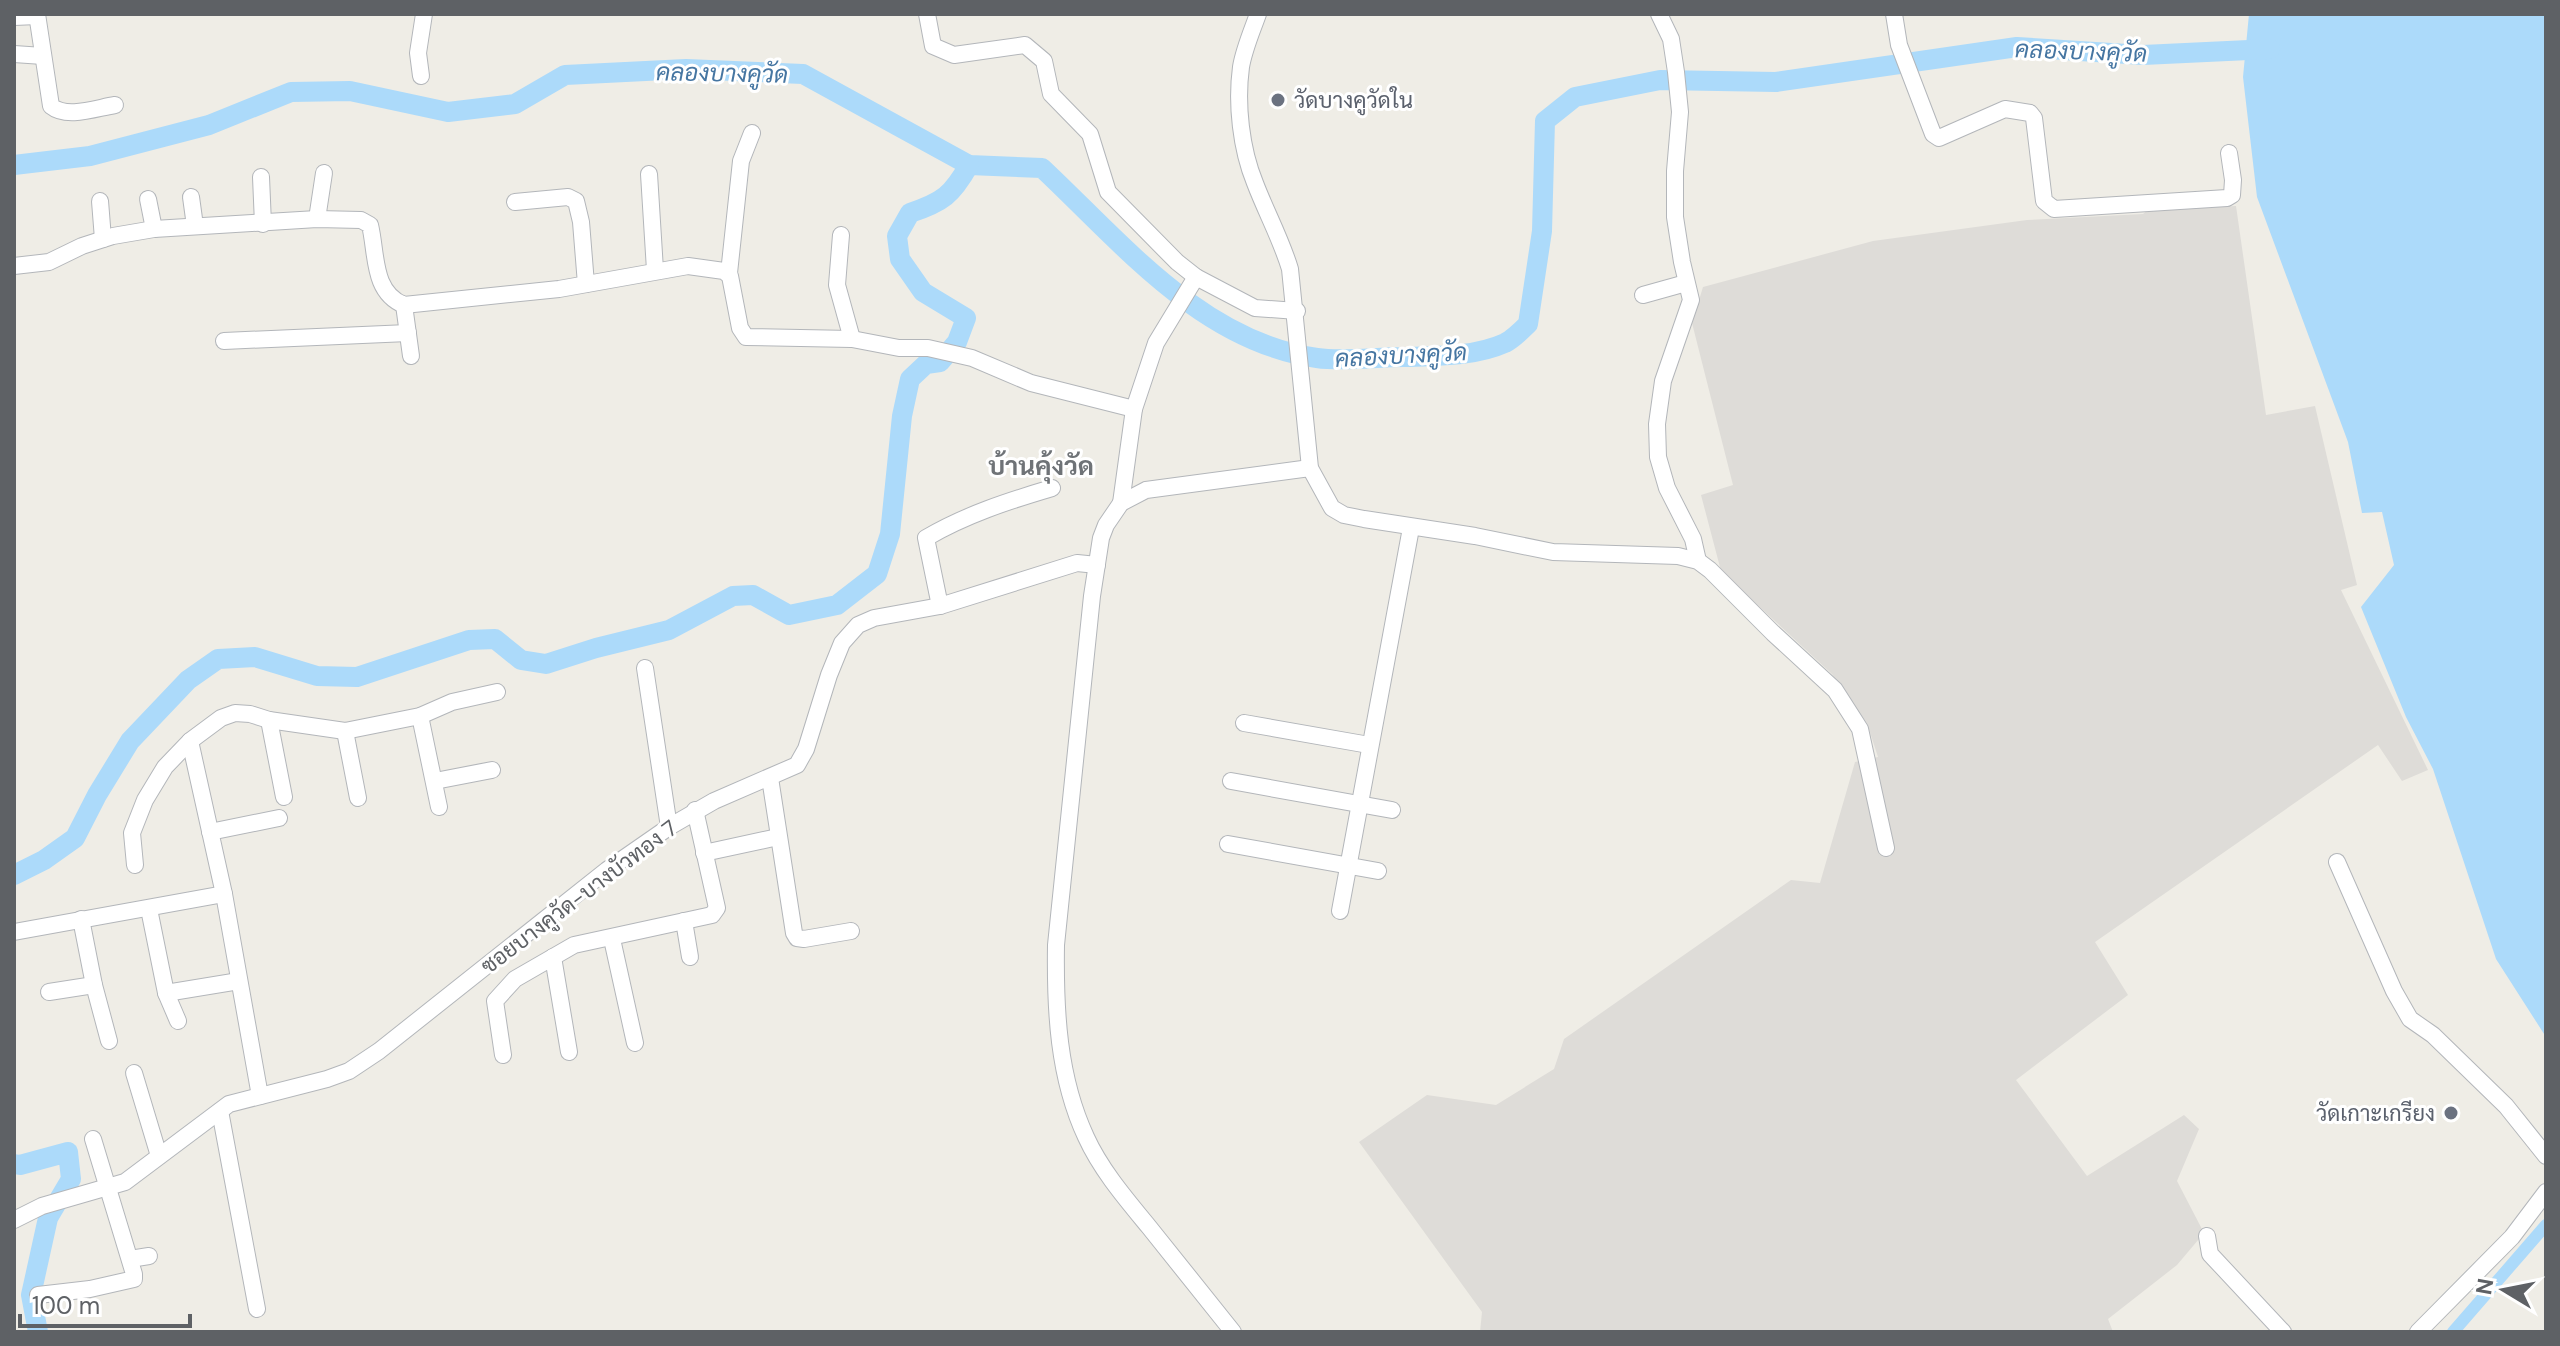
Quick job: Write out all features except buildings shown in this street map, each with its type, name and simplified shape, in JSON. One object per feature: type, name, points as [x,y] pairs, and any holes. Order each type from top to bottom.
[{"type":"street","points":[[421,76],[418,53],[424,14]]},
{"type":"street","points":[[927,14],[933,46],[954,55],[1025,45],[1044,61],[1051,94],[1090,134],[1108,192],[1194,280],[1255,308],[1297,311]]},
{"type":"street","points":[[1258,14],[1242,64],[1243,137],[1255,183],[1282,240],[1290,269],[1297,311],[1296,329],[1310,468],[1332,508],[1344,515],[1411,528],[1475,536],[1564,553],[1678,556],[1698,561],[1835,690],[1851,713],[1860,729],[1886,848]]},
{"type":"street","points":[[1659,14],[1671,39],[1676,72],[1675,217],[1691,300],[1659,399],[1658,457],[1667,488],[1693,539],[1698,561]]},
{"type":"street","points":[[1894,14],[1899,45],[1911,81],[1936,137],[2005,109],[2030,113],[2034,118],[2044,201],[2060,211],[2227,198],[2232,195],[2229,153]]},
{"type":"street","points":[[14,17],[37,15],[49,102],[53,109],[68,112],[115,105]]},
{"type":"street","points":[[14,54],[43,56]]},
{"type":"street","points":[[752,133],[741,161],[729,273],[740,328],[746,337],[852,339],[899,348],[935,350],[972,358],[1031,383],[1134,409]]},
{"type":"street","points":[[317,219],[324,173]]},
{"type":"street","points":[[649,174],[655,270]]},
{"type":"street","points":[[261,177],[263,224]]},
{"type":"street","points":[[191,197],[195,226]]},
{"type":"street","points":[[515,202],[568,197],[576,201],[581,222],[586,284]]},
{"type":"street","points":[[148,199],[154,229]]},
{"type":"street","points":[[100,201],[103,239]]},
{"type":"street","points":[[14,266],[49,262],[103,239],[154,229],[317,219],[361,220],[370,225],[383,289],[388,296],[404,305],[524,293],[688,266],[729,273]]},
{"type":"street","points":[[841,235],[837,292],[852,339]]},
{"type":"street","points":[[1121,503],[1134,409],[1156,343],[1194,280]]},
{"type":"street","points":[[1643,295],[1686,283]]},
{"type":"street","points":[[404,305],[411,356]]},
{"type":"street","points":[[224,341],[408,333]]},
{"type":"street","points":[[1233,1332],[1100,1163],[1086,1139],[1065,1070],[1056,986],[1056,945],[1097,565],[1101,538],[1112,514],[1132,496],[1164,487],[1310,468]]},
{"type":"street","points":[[940,606],[926,538],[954,522],[1052,488]]},
{"type":"street","points":[[1340,911],[1411,528]]},
{"type":"street","name":"ซอยบางคูวัด-บางบัวทอง 7","points":[[14,1220],[42,1206],[125,1182],[229,1104],[349,1071],[498,959],[607,870],[669,827],[695,810],[797,765],[806,749],[842,643],[858,625],[874,618],[940,606],[1077,563],[1097,565]]},
{"type":"street","points":[[645,668],[669,827]]},
{"type":"street","points":[[135,865],[132,833],[135,819],[165,767],[190,741],[221,718],[235,713],[345,731],[420,716],[452,702],[497,692]]},
{"type":"street","points":[[420,716],[439,807]]},
{"type":"street","points":[[269,720],[284,797]]},
{"type":"street","points":[[1244,723],[1369,745]]},
{"type":"street","points":[[345,731],[358,798]]},
{"type":"street","points":[[190,741],[224,894],[260,1096]]},
{"type":"street","points":[[435,781],[492,770]]},
{"type":"street","points":[[770,778],[794,933],[797,938],[851,931]]},
{"type":"street","points":[[1231,781],[1392,810]]},
{"type":"street","points":[[503,1055],[495,1001],[515,979],[574,945],[712,915],[717,908],[695,810]]},
{"type":"street","points":[[210,832],[279,818]]},
{"type":"street","points":[[704,853],[778,837]]},
{"type":"street","points":[[1228,844],[1378,871]]},
{"type":"street","points":[[2337,862],[2394,991],[2410,1019],[2433,1035],[2506,1106],[2546,1156]]},
{"type":"street","points":[[14,932],[224,894]]},
{"type":"street","points":[[149,909],[166,993],[178,1021]]},
{"type":"street","points":[[81,919],[109,1041]]},
{"type":"street","points":[[684,921],[690,957]]},
{"type":"street","points":[[612,939],[635,1043]]},
{"type":"street","points":[[553,957],[569,1052]]},
{"type":"street","points":[[498,959],[515,979]]},
{"type":"street","points":[[166,993],[239,981]]},
{"type":"street","points":[[49,992],[94,985]]},
{"type":"street","points":[[134,1073],[159,1156]]},
{"type":"street","points":[[220,1111],[257,1309]]},
{"type":"street","points":[[38,1295],[132,1281],[134,1274],[130,1259],[93,1139]]},
{"type":"street","points":[[2418,1332],[2512,1237],[2546,1192]]},
{"type":"street","points":[[2207,1236],[2210,1254],[2283,1332]]},
{"type":"street","points":[[130,1259],[149,1256]]},
{"type":"shaded area","points":[[2236,206],[2266,415],[2315,406],[2357,585],[2341,590],[2428,770],[2402,781],[2378,745],[2095,942],[2128,995],[2016,1080],[2087,1176],[2184,1115],[2199,1129],[2177,1181],[2204,1233],[2177,1265],[2108,1319],[2113,1332],[1480,1332],[1482,1312],[1359,1142],[1427,1095],[1496,1105],[1554,1069],[1564,1039],[1791,880],[1820,883],[1855,762],[1878,757],[1867,723],[1832,674],[1721,571],[1701,495],[1733,485],[1692,323],[1703,287],[1873,241],[2027,220]]},
{"type":"water","points":[[2249,14],[2546,14],[2546,1037],[2496,959],[2433,769],[2406,717],[2361,607],[2394,565],[2382,512],[2362,513],[2348,442],[2257,197],[2243,77]]},
{"type":"waterway","name":"คลองบางคูวัด","points":[[14,165],[90,156],[209,125],[291,92],[350,91],[448,112],[515,104],[565,75],[686,69],[803,74],[969,165],[1042,168],[1166,285],[1237,332],[1275,348],[1317,358],[1441,356],[1493,348],[1511,339],[1528,324],[1542,231],[1545,121],[1575,97],[1660,80],[1776,82],[2017,47],[2143,55],[2270,49]]},
{"type":"waterway","points":[[14,875],[44,860],[75,838],[130,741],[188,680],[218,659],[255,657],[317,676],[357,677],[469,640],[495,639],[521,660],[546,664],[669,630],[733,596],[753,595],[789,615],[837,605],[877,574],[890,534],[902,416],[910,379],[926,364],[940,362],[957,342],[966,318],[923,292],[900,259],[897,236],[910,213],[946,196],[969,165]]},
{"type":"waterway","points":[[14,1164],[68,1152],[71,1179],[48,1218],[31,1295],[38,1332]]},
{"type":"waterway","points":[[2453,1332],[2546,1225]]},
{"type":"place","name":"วัดบางคูวัดใน","points":[[1278,100]]},
{"type":"place","name":"วัดเกาะเกรียง","points":[[2451,1113]]},
{"type":"district","name":"บ้านคุ้งวัด","points":[[1041,466]]}]
